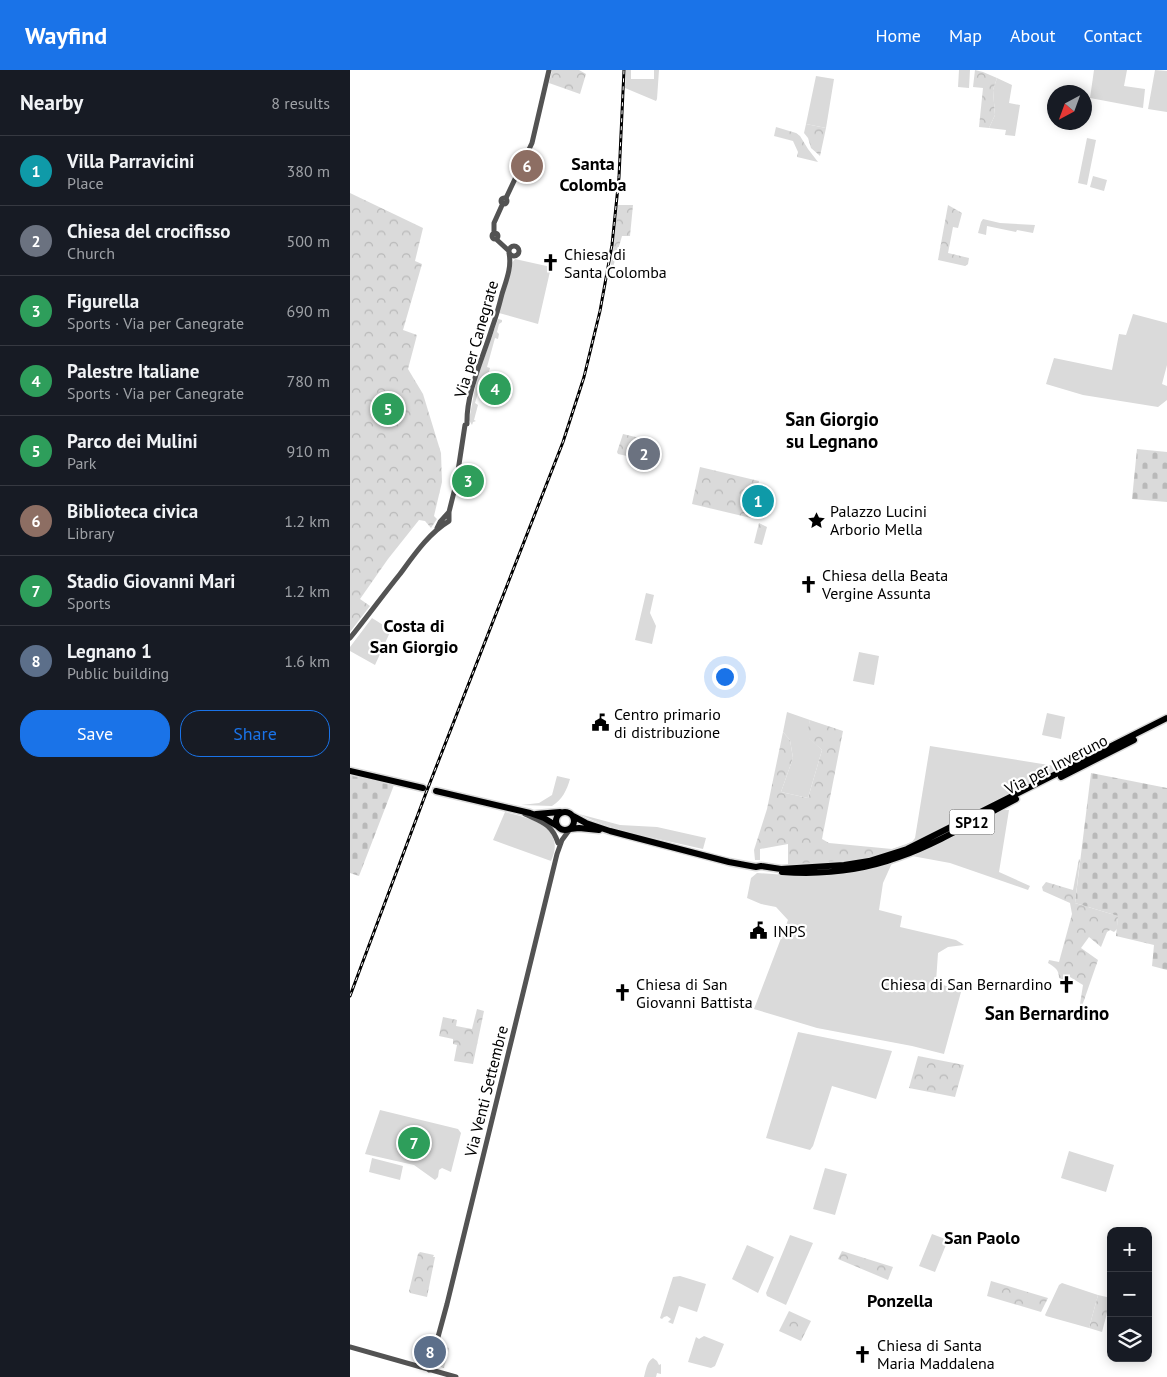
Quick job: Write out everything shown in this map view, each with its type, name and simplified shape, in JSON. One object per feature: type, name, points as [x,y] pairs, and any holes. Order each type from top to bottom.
[{"type":"main road","name":"Via per Inveruno","points":[[756,867],[781,869],[844,866],[869,862],[906,849],[1167,718]]},
{"type":"main road","name":"Via per Inveruno","points":[[573,816],[586,823],[610,831],[764,870],[819,874],[861,868],[899,857],[927,845],[1167,723]]},
{"type":"main road","points":[[350,771],[423,788]]},
{"type":"main road","points":[[436,791],[530,813],[544,814],[566,811],[570,812],[573,816],[574,823],[570,829],[564,831],[544,818],[530,813]]},
{"type":"main road","points":[[558,827],[557,816],[560,812]]},
{"type":"main road","name":"Via per Inveruno","points":[[570,829],[610,831]]},
{"type":"street","points":[[510,250],[515,246],[519,249],[516,256],[513,256],[510,250],[497,237],[494,223],[532,142],[549,70]]},
{"type":"street","name":"Via per Canegrate","points":[[350,638],[448,516],[456,484],[475,377],[492,328],[510,265],[510,250]]},
{"type":"street","name":"Via per Canegrate","points":[[510,265],[516,256]]},
{"type":"street","points":[[518,811],[549,827],[558,843]]},
{"type":"street","name":"Via Venti Settembre","points":[[557,854],[558,827]]},
{"type":"street","name":"Via Venti Settembre","points":[[429,1370],[447,1304],[557,854],[562,840],[570,829]]},
{"type":"street","points":[[350,1347],[456,1377]]},
{"type":"green space","points":[[552,70],[579,70],[586,74],[580,94],[549,83]]},
{"type":"green space","points":[[626,70],[631,70],[631,79],[654,79],[654,70],[659,70],[656,101],[625,88]]},
{"type":"green space","points":[[959,70],[970,70],[969,88],[958,87]]},
{"type":"green space","points":[[975,70],[997,78],[993,90],[995,115],[989,128],[979,127],[983,88],[973,87]]},
{"type":"green space","points":[[1094,70],[1127,70],[1124,86],[1145,89],[1143,108],[1092,98]]},
{"type":"green space","points":[[1155,70],[1167,71],[1167,112],[1148,109]]},
{"type":"green space","points":[[816,76],[834,79],[826,128],[806,124]]},
{"type":"green space","points":[[997,78],[1012,85],[1009,103],[1020,105],[1015,136],[1005,135],[1006,130],[989,128],[995,115],[993,90]]},
{"type":"green space","points":[[806,124],[826,128],[820,156],[811,148],[808,138],[804,133]]},
{"type":"green space","points":[[776,127],[800,136],[818,162],[797,157],[798,152],[793,141],[774,136]]},
{"type":"green space","points":[[1087,138],[1096,140],[1087,185],[1078,183]]},
{"type":"green space","points":[[1093,176],[1107,180],[1104,191],[1090,187]]},
{"type":"green space","points":[[350,193],[423,228],[415,261],[422,264],[403,330],[417,335],[408,369],[423,394],[441,453],[442,482],[434,516],[437,519],[431,528],[425,521],[419,520],[388,559],[360,599],[370,606],[350,632]]},
{"type":"green space","points":[[618,205],[633,205],[630,236],[622,236],[609,281]]},
{"type":"green space","points":[[948,205],[962,213],[958,228],[953,227],[948,253],[969,258],[968,264],[965,266],[938,260]]},
{"type":"green space","points":[[983,219],[1000,223],[1035,225],[1033,233],[1017,230],[1016,232],[987,226],[986,235],[978,233]]},
{"type":"green space","points":[[515,259],[551,267],[538,324],[499,313],[511,264]]},
{"type":"green space","points":[[1133,314],[1167,323],[1167,365],[1162,384],[1167,386],[1167,400],[1158,407],[1083,395],[1046,384],[1054,358],[1112,370],[1119,334],[1126,335]]},
{"type":"green space","points":[[498,319],[502,320],[502,322],[499,324],[497,332],[499,334],[498,339],[495,338],[487,367],[490,368],[488,375],[485,375],[484,379],[482,379],[475,403],[478,405],[474,420],[476,421],[472,425],[469,420],[477,378]]},
{"type":"green space","points":[[623,434],[652,441],[651,452],[641,449],[637,451],[636,458],[618,454]]},
{"type":"green space","points":[[1137,449],[1167,452],[1167,502],[1132,499]]},
{"type":"green space","points":[[700,467],[759,481],[751,518],[692,504]]},
{"type":"green space","points":[[759,523],[767,527],[762,545],[754,543]]},
{"type":"green space","points":[[646,593],[654,595],[650,613],[656,626],[652,644],[635,640]]},
{"type":"green space","points":[[372,618],[391,630],[375,665],[350,651],[350,647]]},
{"type":"green space","points":[[859,652],[879,656],[874,685],[853,681]]},
{"type":"green space","points":[[787,712],[810,720],[807,736],[822,750],[808,798],[781,792],[793,758],[790,740],[783,732]]},
{"type":"green space","points":[[1047,713],[1065,717],[1061,739],[1042,735]]},
{"type":"green space","points":[[810,720],[843,731],[822,839],[829,843],[892,849],[912,842],[915,838],[923,838],[903,848],[882,855],[848,862],[788,865],[788,844],[760,849],[760,860],[755,860],[754,850],[767,809],[783,732],[790,740],[793,758],[781,792],[808,798],[822,750],[806,736]]},
{"type":"green space","points":[[930,746],[1055,766],[1059,770],[923,838],[915,838]]},
{"type":"green space","points":[[1091,773],[1167,788],[1167,970],[1152,966],[1154,945],[1116,936],[1118,916],[1075,903]]},
{"type":"green space","points":[[350,774],[394,785],[359,876],[350,873]]},
{"type":"green space","points":[[557,776],[570,779],[564,794],[556,804],[552,806],[521,805],[539,803],[552,795]]},
{"type":"green space","points":[[1003,810],[1009,810],[999,872],[1030,886],[1028,890],[950,863],[912,856]]},
{"type":"green space","points":[[505,812],[534,821],[550,832],[554,839],[555,849],[551,861],[493,840]]},
{"type":"green space","points":[[579,814],[620,825],[657,827],[706,838],[703,849],[624,831]]},
{"type":"green space","points":[[1079,859],[1075,903],[1118,916],[1117,929],[1114,932],[1110,930],[1107,932],[1101,947],[1089,937],[1081,948],[1098,960],[1082,1006],[1080,1004],[1083,985],[1070,977],[1068,982],[1059,978],[1056,969],[1048,963],[1049,960],[1059,962],[1072,914],[1070,903],[1043,891],[1042,887],[1046,882],[1073,890]]},
{"type":"green space","points":[[892,863],[883,883],[879,910],[902,916],[900,927],[956,940],[964,945],[948,947],[938,953],[936,982],[961,992],[944,1054],[817,1028],[754,1009],[788,920],[776,907],[761,904],[747,898],[751,878],[757,873],[800,876],[827,875],[862,871]]},
{"type":"green space","points":[[477,1009],[484,1011],[473,1064],[454,1061],[457,1045],[453,1044],[453,1039],[439,1036],[443,1017],[457,1020],[456,1026],[472,1029]]},
{"type":"green space","points":[[798,1032],[892,1051],[876,1099],[832,1086],[813,1146],[810,1150],[766,1138]]},
{"type":"green space","points":[[918,1056],[964,1065],[955,1097],[909,1088]]},
{"type":"green space","points":[[380,1110],[458,1129],[461,1133],[451,1172],[442,1168],[439,1170],[438,1177],[435,1180],[414,1165],[365,1154]]},
{"type":"green space","points":[[1069,1151],[1114,1165],[1106,1192],[1061,1178]]},
{"type":"green space","points":[[372,1158],[403,1166],[400,1180],[369,1172]]},
{"type":"green space","points":[[825,1168],[847,1174],[835,1215],[813,1209]]},
{"type":"green space","points":[[932,1234],[948,1240],[935,1272],[919,1266]]},
{"type":"green space","points":[[790,1235],[813,1243],[786,1305],[767,1296],[766,1293]]},
{"type":"green space","points":[[747,1245],[774,1257],[758,1293],[732,1279]]},
{"type":"green space","points":[[842,1251],[893,1267],[888,1280],[838,1259]]},
{"type":"green space","points":[[420,1252],[434,1255],[433,1257],[435,1257],[427,1297],[410,1293],[409,1291]]},
{"type":"green space","points":[[680,1276],[706,1284],[697,1312],[679,1306],[673,1324],[668,1322],[671,1319],[667,1316],[662,1319],[660,1318],[673,1277]]},
{"type":"green space","points":[[991,1281],[1048,1298],[1041,1312],[987,1296]]},
{"type":"green space","points":[[1062,1283],[1098,1295],[1089,1328],[1045,1315],[1059,1285]]},
{"type":"green space","points":[[1098,1295],[1107,1297],[1107,1313],[1102,1332],[1089,1328]]},
{"type":"green space","points":[[789,1311],[811,1321],[801,1341],[779,1331]]},
{"type":"green space","points":[[704,1336],[724,1344],[715,1366],[711,1368],[688,1362],[696,1337],[699,1339]]},
{"type":"green space","points":[[439,1345],[449,1348],[444,1368],[434,1365]]},
{"type":"green space","points":[[653,1358],[659,1365],[661,1364],[661,1374],[657,1373],[656,1377],[644,1377],[648,1363]]},
{"type":"tunnel","points":[[423,788],[436,791]]},
{"type":"railway","points":[[350,996],[426,793],[563,442],[584,377],[600,311],[612,245],[619,177],[624,70]]},
{"type":"place","name":"Biblioteca civica","points":[[527,166]]},
{"type":"place","name":"Chiesa di Santa Colomba","points":[[550,263]]},
{"type":"place","name":"Palestre Italiane","points":[[495,389]]},
{"type":"place","name":"Parco dei Mulini","points":[[388,409]]},
{"type":"place","name":"Chiesa del crocifisso","points":[[644,454]]},
{"type":"place","name":"Figurella","points":[[468,481]]},
{"type":"place","name":"Villa Parravicini","points":[[758,501]]},
{"type":"place","name":"Palazzo Lucini Arborio Mella","points":[[816,520]]},
{"type":"place","name":"Chiesa della Beata Vergine Assunta","points":[[808,584]]},
{"type":"place","name":"Centro primario di distribuzione","points":[[600,723]]},
{"type":"place","name":"INPS","points":[[759,931]]},
{"type":"place","name":"Chiesa di San Bernardino","points":[[1066,984]]},
{"type":"place","name":"Chiesa di San Giovanni Battista","points":[[622,993]]},
{"type":"place","name":"Stadio Giovanni Mari","points":[[414,1143]]},
{"type":"place","name":"Legnano 1","points":[[430,1352]]},
{"type":"place","name":"Chiesa di Santa Maria Maddalena","points":[[863,1354]]},
{"type":"district","name":"Santa Colomba","points":[[593,174]]},
{"type":"district","name":"San Giorgio su Legnano","points":[[832,430]]},
{"type":"district","name":"Costa di San Giorgio","points":[[414,635]]},
{"type":"district","name":"San Bernardino","points":[[1047,1013]]},
{"type":"district","name":"San Paolo","points":[[982,1237]]},
{"type":"district","name":"Ponzella","points":[[900,1300]]}]
